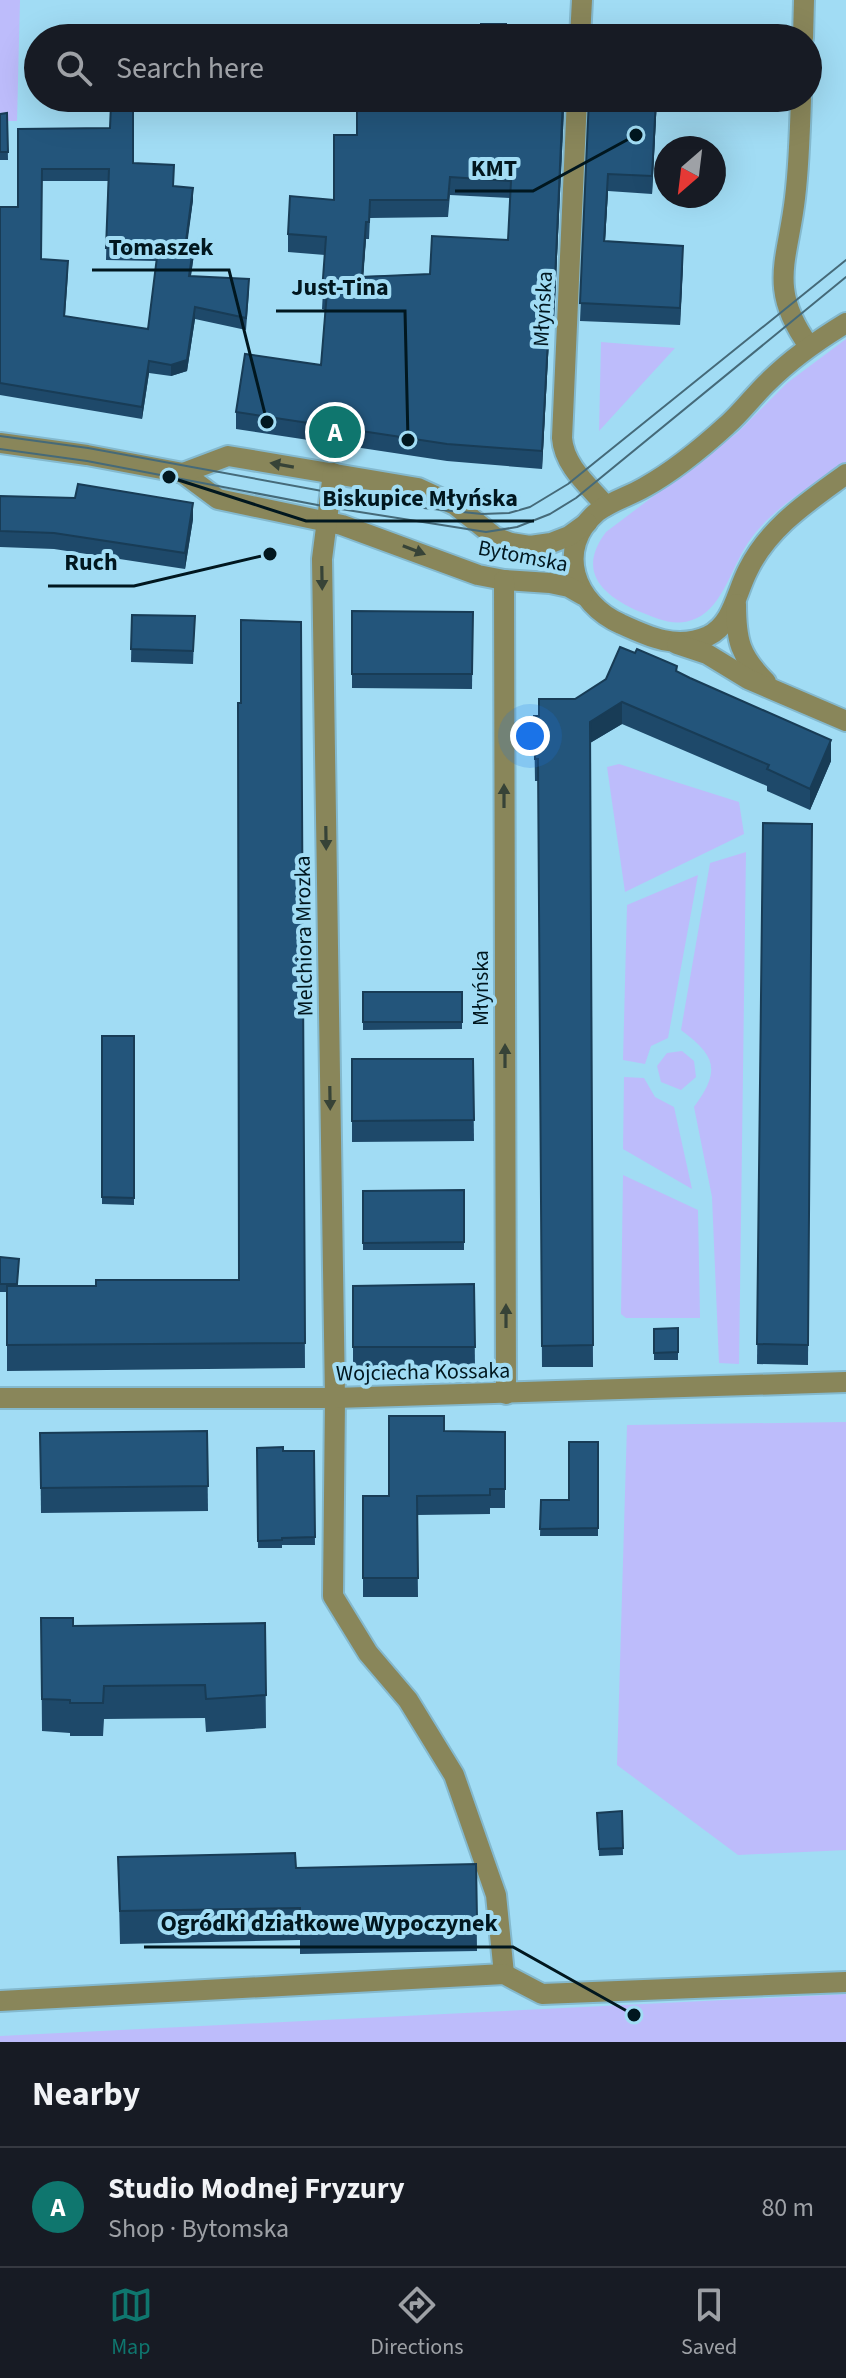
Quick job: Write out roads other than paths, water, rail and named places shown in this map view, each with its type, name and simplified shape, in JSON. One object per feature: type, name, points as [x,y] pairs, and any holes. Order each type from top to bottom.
[{"type":"street","points":[[581,24],[582,0]]},
{"type":"street","points":[[803,24],[804,0]]},
{"type":"street","name":"Młyńska","points":[[576,112],[563,452],[606,506]]},
{"type":"street","points":[[800,112],[795,200],[783,263],[786,306],[809,346]]},
{"type":"street","name":"Bytomska","points":[[183,473],[228,456],[418,488],[455,505],[487,532],[511,543],[530,546],[551,543],[569,536],[606,506],[657,480],[728,425],[765,384],[809,346],[846,323]]},
{"type":"street","name":"Bytomska","points":[[0,443],[183,473],[218,499],[325,521],[370,534],[478,575],[550,583],[569,587],[583,595]]},
{"type":"street","name":"Melchiora Mrozka","points":[[333,473],[322,559],[335,1398],[333,1596],[368,1653],[408,1700],[454,1775],[496,1895],[504,1974]]},
{"type":"street","points":[[673,642],[694,640],[719,629],[736,601],[759,550],[775,530],[846,474]]},
{"type":"street","points":[[588,522],[579,538],[574,566],[576,580],[583,595],[609,619],[655,639],[707,654],[748,679],[846,721]]},
{"type":"street","name":"Młyńska","points":[[504,580],[506,1394]]},
{"type":"street","points":[[736,601],[738,644],[749,665],[772,688]]},
{"type":"street","name":"Wojciecha Kossaka","points":[[0,1398],[335,1398],[846,1382]]},
{"type":"street","points":[[0,2001],[504,1974],[542,1994],[846,1982]]},
{"type":"tram line","points":[[0,436],[88,448],[404,506],[482,514],[509,513],[530,507],[568,484],[846,260]]},
{"type":"tram line","points":[[0,449],[87,461],[328,507],[486,532],[517,527],[550,514],[576,498],[846,277]]},
{"type":"place","name":"KMT","points":[[636,135]]},
{"type":"place","name":"Tomaszek","points":[[267,422]]},
{"type":"place","name":"Studio Modnej Fryzury","points":[[335,432]]},
{"type":"place","name":"Just-Tina","points":[[408,440]]},
{"type":"place","name":"Biskupice Młyńska","points":[[169,477]]},
{"type":"place","name":"Ruch","points":[[270,554]]},
{"type":"place","name":"Ogródki działkowe Wypoczynek","points":[[634,2015]]}]
